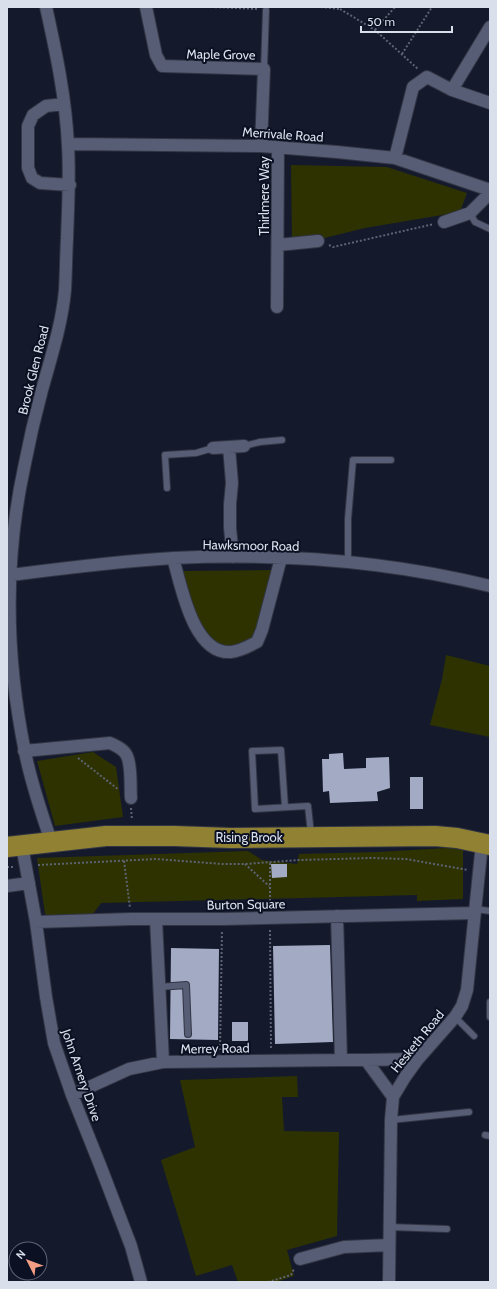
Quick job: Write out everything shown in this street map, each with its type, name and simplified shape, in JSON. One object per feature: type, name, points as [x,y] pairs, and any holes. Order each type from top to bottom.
[{"type":"highway","name":"Rising Brook","points":[[15,846],[106,836],[231,838],[435,836],[457,838],[486,844]]},
{"type":"street","name":"Brook Glen Road","points":[[46,7],[56,52],[64,104],[68,144],[70,185],[65,292],[57,337],[42,390],[23,470],[16,512],[10,608],[12,660],[17,710],[24,751],[51,842]]},
{"type":"street","name":"Maple Grove","points":[[146,7],[156,55],[162,66],[264,69],[261,146]]},
{"type":"street","points":[[452,90],[490,28]]},
{"type":"street","points":[[396,158],[413,87],[427,77],[452,90],[490,103]]},
{"type":"street","points":[[64,104],[46,106],[33,114],[28,126],[28,168],[32,178],[40,183],[70,185]]},
{"type":"street","name":"Merrivale Road","points":[[68,144],[261,146],[396,158],[490,190]]},
{"type":"street","name":"Thirlmere Way","points":[[277,307],[278,147]]},
{"type":"street","points":[[444,222],[470,213],[490,193]]},
{"type":"street","name":"Thirlmere Way","points":[[278,245],[318,241]]},
{"type":"street","points":[[213,448],[244,446]]},
{"type":"street","points":[[229,447],[232,483],[230,512],[233,557]]},
{"type":"street","points":[[174,558],[186,605],[194,625],[204,640],[216,649],[230,652],[242,650],[257,642],[262,630],[281,558]]},
{"type":"street","name":"Hawksmoor Road","points":[[11,575],[73,567],[174,558],[281,558],[348,562],[412,570],[454,577],[490,586]]},
{"type":"street","points":[[24,751],[110,744],[117,746],[123,750],[127,756],[131,798]]},
{"type":"street","name":"Hesketh Road","points":[[389,1282],[391,1120],[394,1097],[405,1077],[418,1059],[462,1006],[467,990],[479,872],[486,844]]},
{"type":"street","name":"John Amery Drive","points":[[15,846],[25,866],[29,883],[54,1043],[72,1095],[131,1246],[141,1282]]},
{"type":"street","points":[[7,886],[29,883]]},
{"type":"street","name":"Burton Square","points":[[36,922],[156,918],[271,918],[475,911]]},
{"type":"street","points":[[337,916],[341,1060]]},
{"type":"street","points":[[156,918],[163,1062]]},
{"type":"street","name":"Merrey Road","points":[[72,1095],[129,1069],[163,1062],[418,1059]]},
{"type":"street","points":[[366,1060],[394,1097]]},
{"type":"street","points":[[300,1259],[344,1247],[389,1245]]},
{"type":"lane","points":[[264,69],[266,10]]},
{"type":"lane","points":[[470,213],[475,222],[490,229]]},
{"type":"lane","points":[[244,446],[260,442],[282,440]]},
{"type":"lane","points":[[167,488],[165,455],[196,453],[213,448]]},
{"type":"lane","points":[[348,562],[348,519],[353,460],[391,460]]},
{"type":"lane","points":[[285,807],[281,750],[252,751],[255,808],[285,807],[308,806],[311,838]]},
{"type":"lane","points":[[475,911],[490,910]]},
{"type":"lane","points":[[159,987],[186,986],[188,1034]]},
{"type":"lane","points":[[490,1002],[490,1017]]},
{"type":"lane","points":[[454,1017],[474,1036]]},
{"type":"lane","points":[[391,1120],[469,1112]]},
{"type":"lane","points":[[389,1227],[447,1228]]},
{"type":"path","points":[[211,7],[266,10]]},
{"type":"path","points":[[321,7],[340,8],[375,30],[427,77]]},
{"type":"path","points":[[375,30],[395,7]]},
{"type":"path","points":[[402,54],[432,7]]},
{"type":"path","points":[[318,241],[333,246],[444,222]]},
{"type":"path","points":[[63,747],[131,798],[134,836]]},
{"type":"path","points":[[7,867],[156,859],[222,864],[245,864],[299,860],[372,858],[406,859],[479,872]]},
{"type":"path","points":[[124,861],[131,919]]},
{"type":"path","points":[[270,863],[271,1061]]},
{"type":"path","points":[[245,864],[270,887]]},
{"type":"path","points":[[219,1062],[223,919]]},
{"type":"path","points":[[268,1282],[290,1275],[300,1259]]},
{"type":"green space","points":[[291,165],[387,167],[467,193],[460,212],[365,228],[292,246]]},
{"type":"green space","points":[[273,570],[260,626],[248,643],[230,649],[213,644],[198,624],[182,571]]},
{"type":"green space","points":[[446,655],[490,666],[490,737],[430,725],[442,679]]},
{"type":"green space","points":[[93,752],[116,767],[123,817],[55,826],[37,761]]},
{"type":"green space","points":[[463,847],[463,899],[417,901],[417,895],[101,903],[93,914],[49,917],[45,914],[37,858],[248,851],[262,860],[297,864],[299,854],[378,852]]},
{"type":"green space","points":[[297,1076],[298,1097],[282,1097],[284,1131],[339,1132],[337,1236],[287,1250],[294,1276],[276,1282],[238,1282],[232,1265],[196,1276],[161,1160],[195,1147],[180,1080]]},
{"type":"building","points":[[343,753],[344,769],[366,768],[366,758],[389,757],[390,788],[377,792],[378,801],[330,803],[329,791],[323,792],[322,759],[329,759],[329,754]]},
{"type":"building","points":[[410,777],[423,777],[423,809],[410,809]]},
{"type":"building","points":[[271,864],[287,864],[287,877],[272,878]]},
{"type":"building","points":[[330,945],[333,1042],[275,1044],[273,946]]},
{"type":"building","points":[[171,948],[219,949],[218,1040],[170,1039]]},
{"type":"building","points":[[232,1022],[248,1022],[248,1041],[232,1041]]}]
